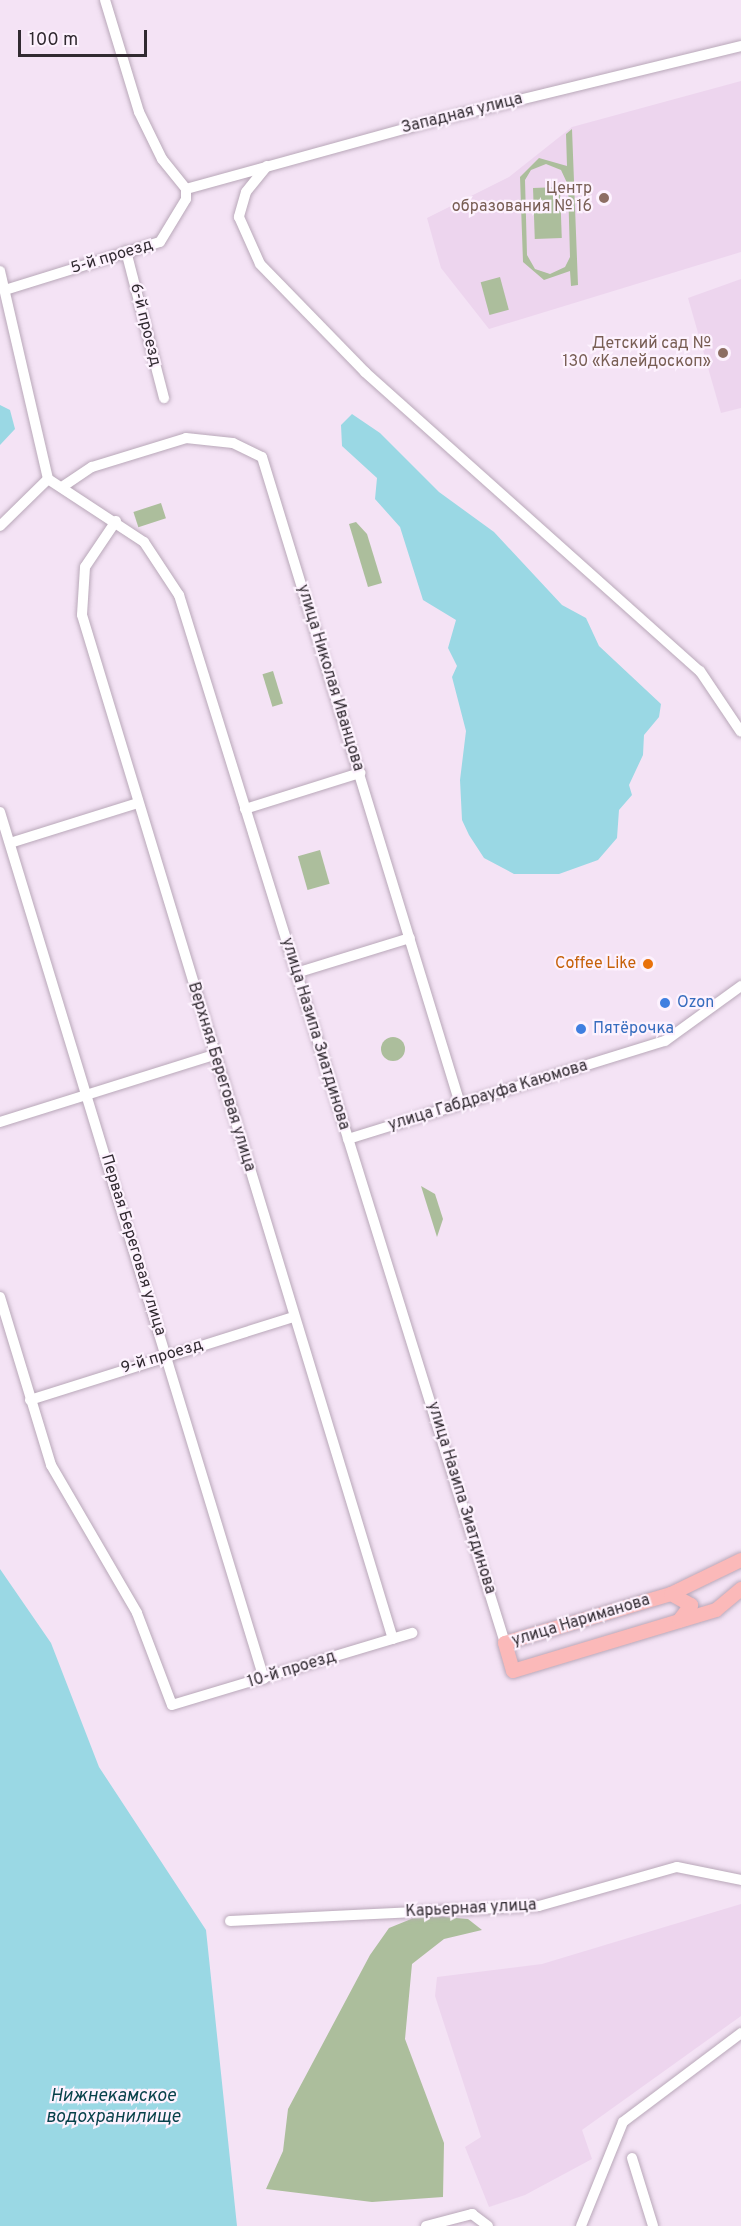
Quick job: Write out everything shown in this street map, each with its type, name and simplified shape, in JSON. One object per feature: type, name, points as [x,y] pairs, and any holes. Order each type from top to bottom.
[{"type":"main road","name":"улица Нариманова","points":[[741,1560],[671,1594],[505,1643],[513,1671],[716,1610],[741,1589]]},
{"type":"main road","points":[[671,1594],[691,1605],[677,1622]]},
{"type":"street","points":[[105,0],[139,112],[162,159],[186,189]]},
{"type":"street","name":"Западная улица","points":[[186,189],[267,166],[741,47]]},
{"type":"street","points":[[267,166],[246,192],[239,217],[260,264],[365,372],[700,671],[741,732]]},
{"type":"street","name":"5-й проезд","points":[[5,290],[166,236],[186,199],[186,189]]},
{"type":"street","name":"6-й проезд","points":[[126,251],[164,398]]},
{"type":"street","points":[[0,271],[48,479],[0,526]]},
{"type":"street","name":"улица Николая Иванцова","points":[[62,487],[92,467],[186,438],[236,444],[262,457],[460,1104]]},
{"type":"street","name":"улица Назипа Зиатдинова","points":[[48,479],[116,521],[154,553],[175,586],[505,1643]]},
{"type":"street","name":"Верхняя Береговая улица","points":[[116,521],[85,567],[79,599],[214,1055],[393,1638]]},
{"type":"street","points":[[245,809],[360,773]]},
{"type":"street","points":[[10,843],[138,803]]},
{"type":"street","name":"Первая Береговая улица","points":[[0,812],[264,1679]]},
{"type":"street","points":[[296,973],[410,938]]},
{"type":"street","name":"улица Габдрауфа Каюмова","points":[[348,1139],[628,1053],[683,1032],[741,986]]},
{"type":"street","points":[[1,1121],[214,1055]]},
{"type":"street","points":[[0,1297],[30,1400]]},
{"type":"street","name":"9-й проезд","points":[[30,1400],[167,1355],[294,1317]]},
{"type":"street","name":"10-й проезд","points":[[30,1400],[51,1466],[137,1613],[172,1705],[412,1633]]},
{"type":"street","name":"Карьерная улица","points":[[230,1921],[539,1906],[677,1867],[741,1880]]},
{"type":"street","points":[[581,2226],[617,2132],[631,2114],[741,2033]]},
{"type":"street","points":[[632,2158],[653,2226]]},
{"type":"street","points":[[426,2226],[465,2214],[478,2216],[488,2226]]},
{"type":"shaded area","name":"Центр образования № 16","points":[[741,81],[741,252],[489,329],[441,268],[427,218],[509,177],[572,127]]},
{"type":"shaded area","name":"Детский сад № 130 «Калейдоскоп»","points":[[741,279],[741,408],[721,413],[688,298]]},
{"type":"shaded area","points":[[741,1904],[741,2016],[582,2130],[592,2159],[525,2195],[489,2207],[465,2147],[481,2137],[435,1996],[437,1977],[542,1964]]},
{"type":"green space","points":[[572,129],[578,285],[571,286],[570,271],[544,280],[523,262],[520,177],[539,158],[567,166],[566,134]],"holes":[[[546,164],[561,170],[568,185],[570,257],[565,267],[550,274],[535,269],[527,255],[525,180],[531,170]]]},
{"type":"green space","points":[[560,187],[562,238],[535,239],[533,188]]},
{"type":"green space","points":[[500,277],[509,310],[489,315],[481,282]]},
{"type":"green space","points":[[161,503],[166,518],[138,527],[133,512]]},
{"type":"green space","points":[[356,522],[367,534],[382,583],[368,587],[349,524]]},
{"type":"green space","points":[[273,671],[283,704],[272,707],[262,674]]},
{"type":"green space","points":[[320,850],[330,884],[308,890],[298,856]]},
{"type":"green space","points":[[393,1037],[402,1040],[405,1049],[402,1058],[393,1061],[384,1058],[381,1049],[384,1040]]},
{"type":"green space","points":[[421,1186],[435,1194],[443,1219],[437,1237]]},
{"type":"green space","points":[[421,1915],[468,1919],[482,1930],[444,1939],[412,1964],[405,2039],[444,2143],[443,2197],[372,2202],[266,2189],[283,2151],[288,2109],[370,1955],[389,1928]]},
{"type":"water","points":[[0,405],[10,410],[15,429],[0,445]]},
{"type":"water","points":[[352,414],[380,433],[439,492],[494,532],[562,605],[586,618],[599,646],[661,704],[659,717],[644,735],[643,755],[629,785],[632,795],[619,810],[617,838],[598,860],[559,874],[514,874],[484,858],[469,835],[462,820],[460,780],[466,731],[452,677],[457,666],[448,648],[456,620],[423,600],[400,527],[375,499],[377,478],[342,446],[341,425]]},
{"type":"water","name":"Нижнекамское водохранилище","points":[[0,1569],[51,1643],[99,1767],[206,1930],[237,2226],[0,2226]]},
{"type":"place","name":"Центр образования № 16","points":[[604,198]]},
{"type":"place","name":"Детский сад № 130 «Калейдоскоп»","points":[[723,353]]},
{"type":"place","name":"Coffee Like","points":[[648,964]]},
{"type":"place","name":"Ozon","points":[[665,1003]]},
{"type":"place","name":"Пятёрочка","points":[[581,1029]]}]
